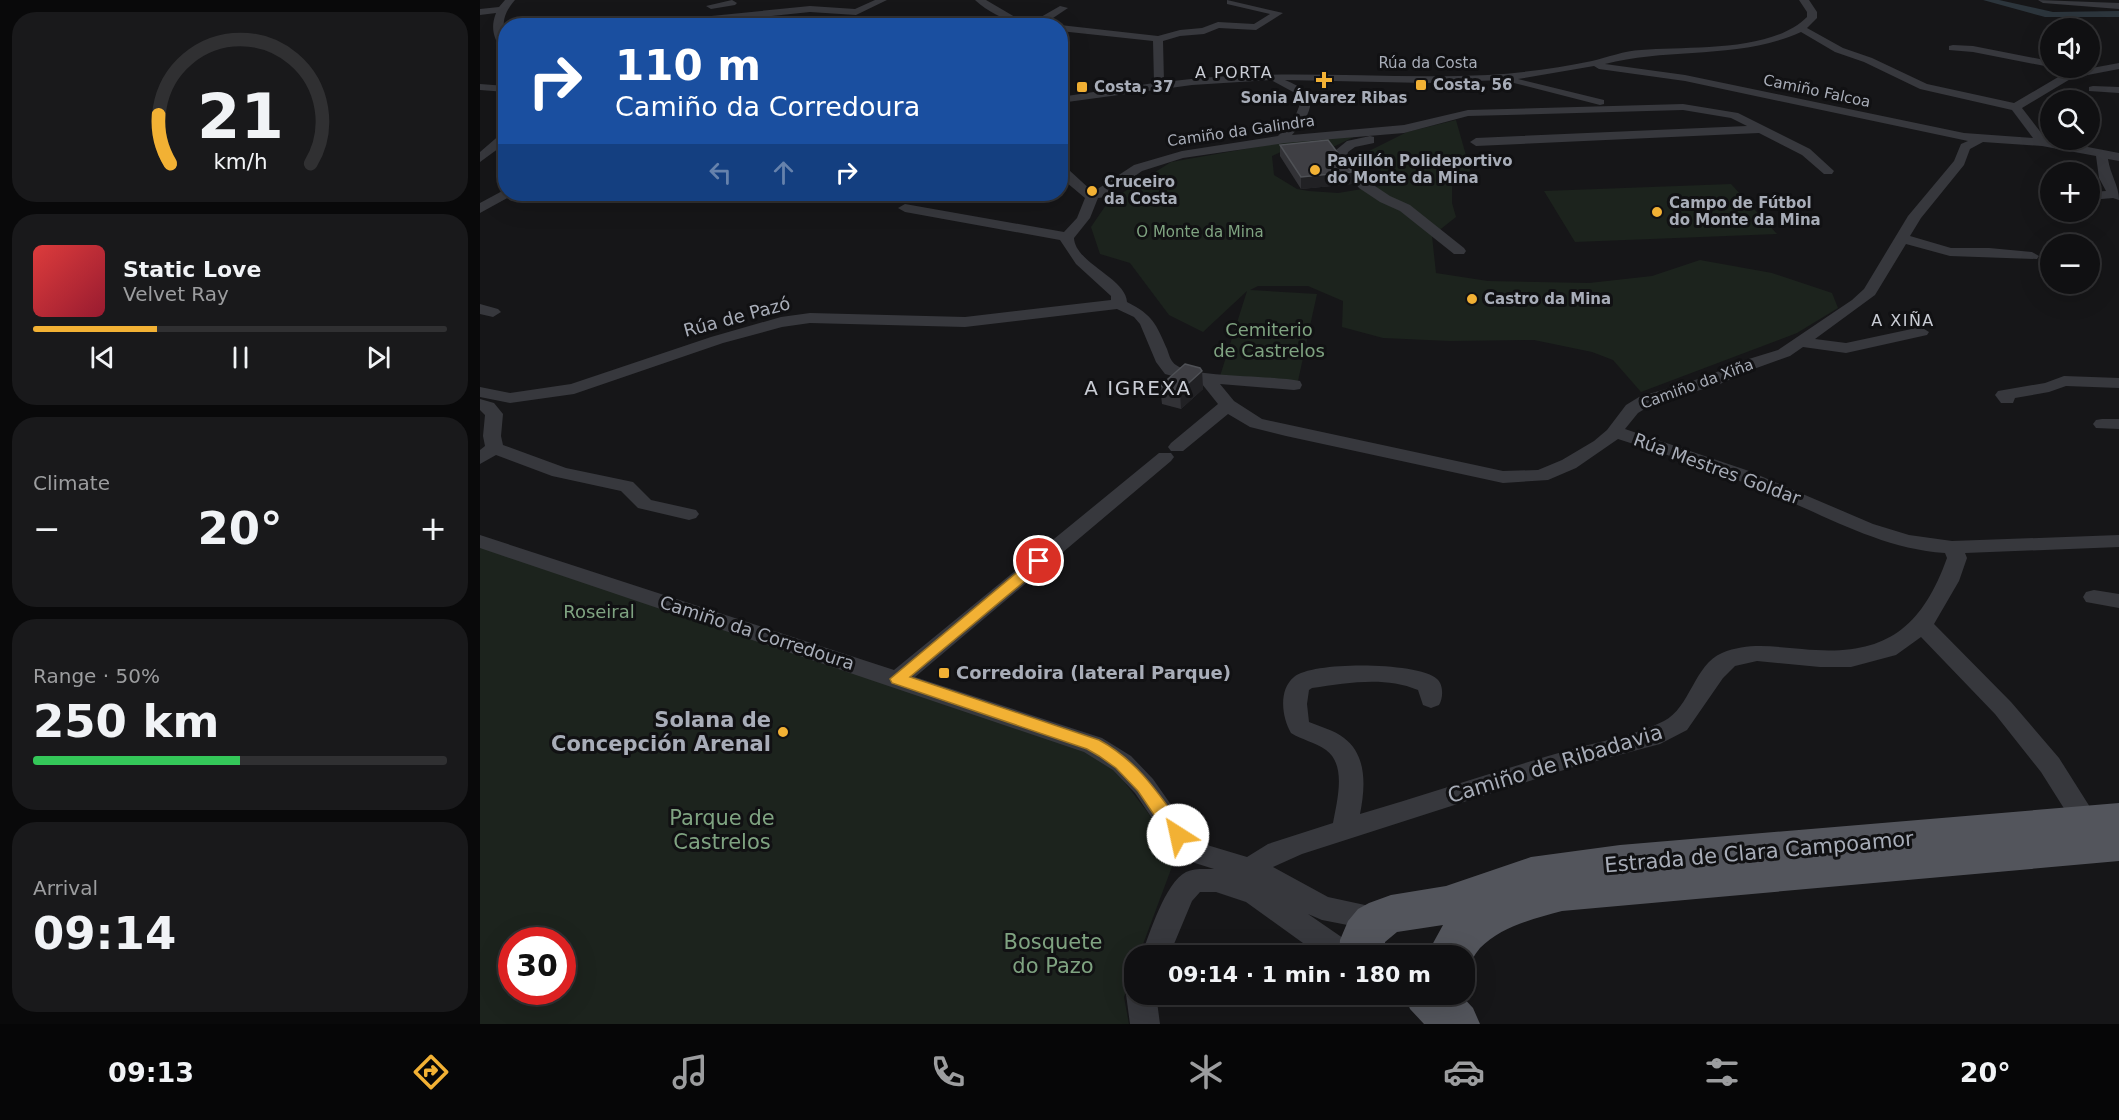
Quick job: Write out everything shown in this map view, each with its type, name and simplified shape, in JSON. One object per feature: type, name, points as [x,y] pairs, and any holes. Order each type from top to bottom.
[{"type":"main road","name":"Estrada de Clara Campoamor","points":[[1381,929],[1505,883],[1552,871],[1620,863],[2108,828]]},
{"type":"main road","name":"Estrada de Clara Campoamor","points":[[1456,945],[1464,934],[1482,921],[1508,908],[1562,892],[2108,828]]},
{"type":"main road","name":"Estrada de Clara Campoamor","points":[[1381,929],[1417,916],[1430,922],[1445,945]]},
{"type":"main road","points":[[1438,1005],[1456,1024]]},
{"type":"street","points":[[499,18],[500,10],[510,0]]},
{"type":"street","points":[[806,9],[821,0]]},
{"type":"street","points":[[717,18],[806,9],[856,12],[882,0]]},
{"type":"street","points":[[980,0],[1005,16],[1012,18]]},
{"type":"street","points":[[1587,65],[1628,54],[1736,47],[1802,29],[1812,18],[1812,12],[1804,0]]},
{"type":"street","points":[[2043,0],[2119,6]]},
{"type":"street","points":[[1068,29],[1158,39],[1180,33],[1204,32],[1218,25],[1256,27],[1278,13],[1230,2]]},
{"type":"street","points":[[727,17],[708,5],[732,3]]},
{"type":"street","points":[[481,7],[500,10]]},
{"type":"street","points":[[1048,18],[1063,8]]},
{"type":"street","points":[[487,27],[498,26],[498,36]]},
{"type":"street","points":[[1802,29],[1839,50],[1868,60],[1924,87],[2016,107],[2040,139]]},
{"type":"street","points":[[1158,39],[1159,85]]},
{"type":"street","points":[[1953,48],[1983,51],[2040,62]]},
{"type":"street","name":"Rúa da Costa","points":[[1068,99],[1159,85],[1268,76],[1425,80],[1501,77],[1587,65]]},
{"type":"street","name":"Camiño Falcoa","points":[[1587,65],[1685,78],[1978,140],[2040,142]]},
{"type":"street","points":[[2100,69],[2119,66]]},
{"type":"street","name":"Rúa da Costa","points":[[1268,76],[1298,89],[1305,103],[1304,115],[1284,136],[1285,139]]},
{"type":"street","name":"Camiño da Galindra","points":[[1501,77],[1601,106]]},
{"type":"street","points":[[2016,107],[2068,78]]},
{"type":"street","points":[[480,87],[498,88]]},
{"type":"street","points":[[2093,89],[2119,90]]},
{"type":"street","name":"Camiño da Galindra","points":[[1683,107],[1688,101],[1729,94],[1814,105]]},
{"type":"street","name":"Camiño da Galindra","points":[[1092,196],[1100,194],[1138,168],[1182,155],[1285,139],[1404,129],[1468,113],[1601,106],[1683,107],[1734,116],[1806,152],[1828,171]]},
{"type":"street","name":"Camiño da Galindra","points":[[1404,129],[1382,139],[1351,144],[1342,150],[1341,156],[1364,185],[1385,199],[1405,208],[1459,251]]},
{"type":"street","points":[[1476,142],[1761,129]]},
{"type":"street","name":"Camiño da Xiña","points":[[1615,432],[1632,409],[1645,401],[1714,380],[1784,352],[1869,292],[1920,208],[1960,162],[1965,147],[1978,140]]},
{"type":"street","points":[[480,158],[498,143]]},
{"type":"street","name":"Camiño Falcoa","points":[[2086,150],[2119,157]]},
{"type":"street","points":[[2102,153],[2106,181],[2116,195]]},
{"type":"street","points":[[1068,175],[1087,195],[1092,196],[1092,204],[1074,231],[1067,237],[1067,243],[1071,250],[1119,295],[1119,304]]},
{"type":"street","points":[[2100,196],[2116,195]]},
{"type":"street","points":[[480,209],[498,198]]},
{"type":"street","points":[[905,208],[1067,237]]},
{"type":"street","points":[[1900,238],[1950,252],[1989,252],[2032,256]]},
{"type":"street","name":"Rúa Mestres Goldar","points":[[1119,304],[1139,314],[1147,322],[1164,362],[1171,370],[1208,380],[1228,405],[1242,416],[1256,423],[1292,432],[1503,477],[1541,476],[1569,464],[1600,445],[1615,432],[1701,459],[1887,536],[1917,544],[1952,547],[2119,541]]},
{"type":"street","name":"Rúa de Pazó","points":[[480,392],[510,398],[574,389],[717,340],[782,322],[821,318],[964,322],[1119,304]]},
{"type":"street","points":[[1800,342],[1846,348],[1921,332]]},
{"type":"street","name":"Rúa Mestres Goldar","points":[[1200,377],[1294,385]]},
{"type":"street","points":[[2007,399],[2004,395],[2049,387],[2064,381],[2119,383]]},
{"type":"street","points":[[480,404],[489,407],[494,414],[492,436],[487,453],[513,456],[557,470],[626,486],[632,489],[639,501],[645,504],[689,514]]},
{"type":"street","points":[[898,679],[1228,405]]},
{"type":"street","name":"Camiño da Corredoura","points":[[480,541],[1093,745],[1122,764],[1144,786],[1188,850],[1195,864],[1194,880]]},
{"type":"street","name":"Camiño de Ribadavia","points":[[1244,878],[1274,854],[1345,829],[1570,759],[1666,732],[1680,724],[1715,672],[1727,660],[1757,653],[1820,659],[1851,659],[1888,650],[1922,625],[1948,581],[1956,558],[1952,547]]},
{"type":"street","points":[[2094,597],[2119,601]]},
{"type":"street","points":[[1922,625],[2010,716],[2050,765],[2108,828]]},
{"type":"street","points":[[1345,829],[1351,788],[1344,752],[1336,744],[1299,727],[1295,716],[1298,688],[1304,681],[1328,677],[1364,673],[1393,675],[1418,680],[1429,685],[1431,699]]},
{"type":"street","points":[[1188,850],[1244,878],[1253,892],[1330,945]]},
{"type":"street","points":[[1160,945],[1181,894],[1194,880],[1244,878],[1281,883],[1322,908],[1381,929]]},
{"type":"street","points":[[1142,1005],[1145,1024]]},
{"type":"green space","name":"O Monte da Mina","points":[[1456,120],[1471,173],[1452,183],[1452,203],[1456,217],[1432,236],[1436,273],[1488,281],[1589,283],[1652,276],[1700,260],[1772,273],[1832,293],[1838,308],[1797,333],[1641,392],[1613,360],[1592,352],[1534,340],[1450,341],[1383,338],[1342,327],[1343,301],[1308,286],[1258,286],[1250,290],[1317,294],[1298,381],[1220,376],[1247,291],[1203,332],[1169,315],[1130,263],[1100,254],[1091,227],[1108,202],[1171,162],[1285,142],[1356,136],[1331,148],[1283,151],[1272,156],[1274,175],[1297,189],[1338,193],[1386,185],[1369,151],[1407,132]]},
{"type":"green space","name":"Campo de Fútbol do Monte da Mina","points":[[1731,184],[1777,234],[1575,242],[1544,191]]},
{"type":"green space","name":"Parque de Castrelos","points":[[480,547],[1086,749],[1113,767],[1171,843],[1173,864],[1143,945],[1124,945],[1124,1005],[1129,1024],[480,1024]]},
{"type":"building","points":[[1328,140],[1352,172],[1301,177],[1280,145]]},
{"type":"building","points":[[1185,364],[1200,368],[1202,371],[1180,391],[1160,386]]},
{"type":"waterway","points":[[1988,0],[2045,14],[2119,14]]},
{"type":"place","name":"Sonia Álvarez Ribas","points":[[1324,80]]},
{"type":"place","name":"Costa, 56","points":[[1421,85]]},
{"type":"place","name":"Costa, 37","points":[[1082,87]]},
{"type":"place","name":"Pavillón Polideportivo do Monte da Mina","points":[[1315,170]]},
{"type":"place","name":"Cruceiro da Costa","points":[[1092,191]]},
{"type":"place","name":"Campo de Fútbol do Monte da Mina","points":[[1657,212]]},
{"type":"place","name":"Castro da Mina","points":[[1472,299]]},
{"type":"place","name":"Corredoira (lateral Parque)","points":[[944,673]]},
{"type":"place","name":"Solana de Concepción Arenal","points":[[783,732]]},
{"type":"district","name":"A PORTA","points":[[1234,72]]},
{"type":"district","name":"A XIÑA","points":[[1903,320]]},
{"type":"district","name":"A IGREXA","points":[[1138,388]]},
{"type":"route","points":[[1039,561],[898,679],[1105,751],[1144,786],[1178,835]]},
{"type":"park label","name":"Cemiterio de Castrelos","points":[[1269,340]]},
{"type":"park label","name":"Roseiral","points":[[599,612]]},
{"type":"park label","name":"Bosquete do Pazo","points":[[1053,954]]}]
